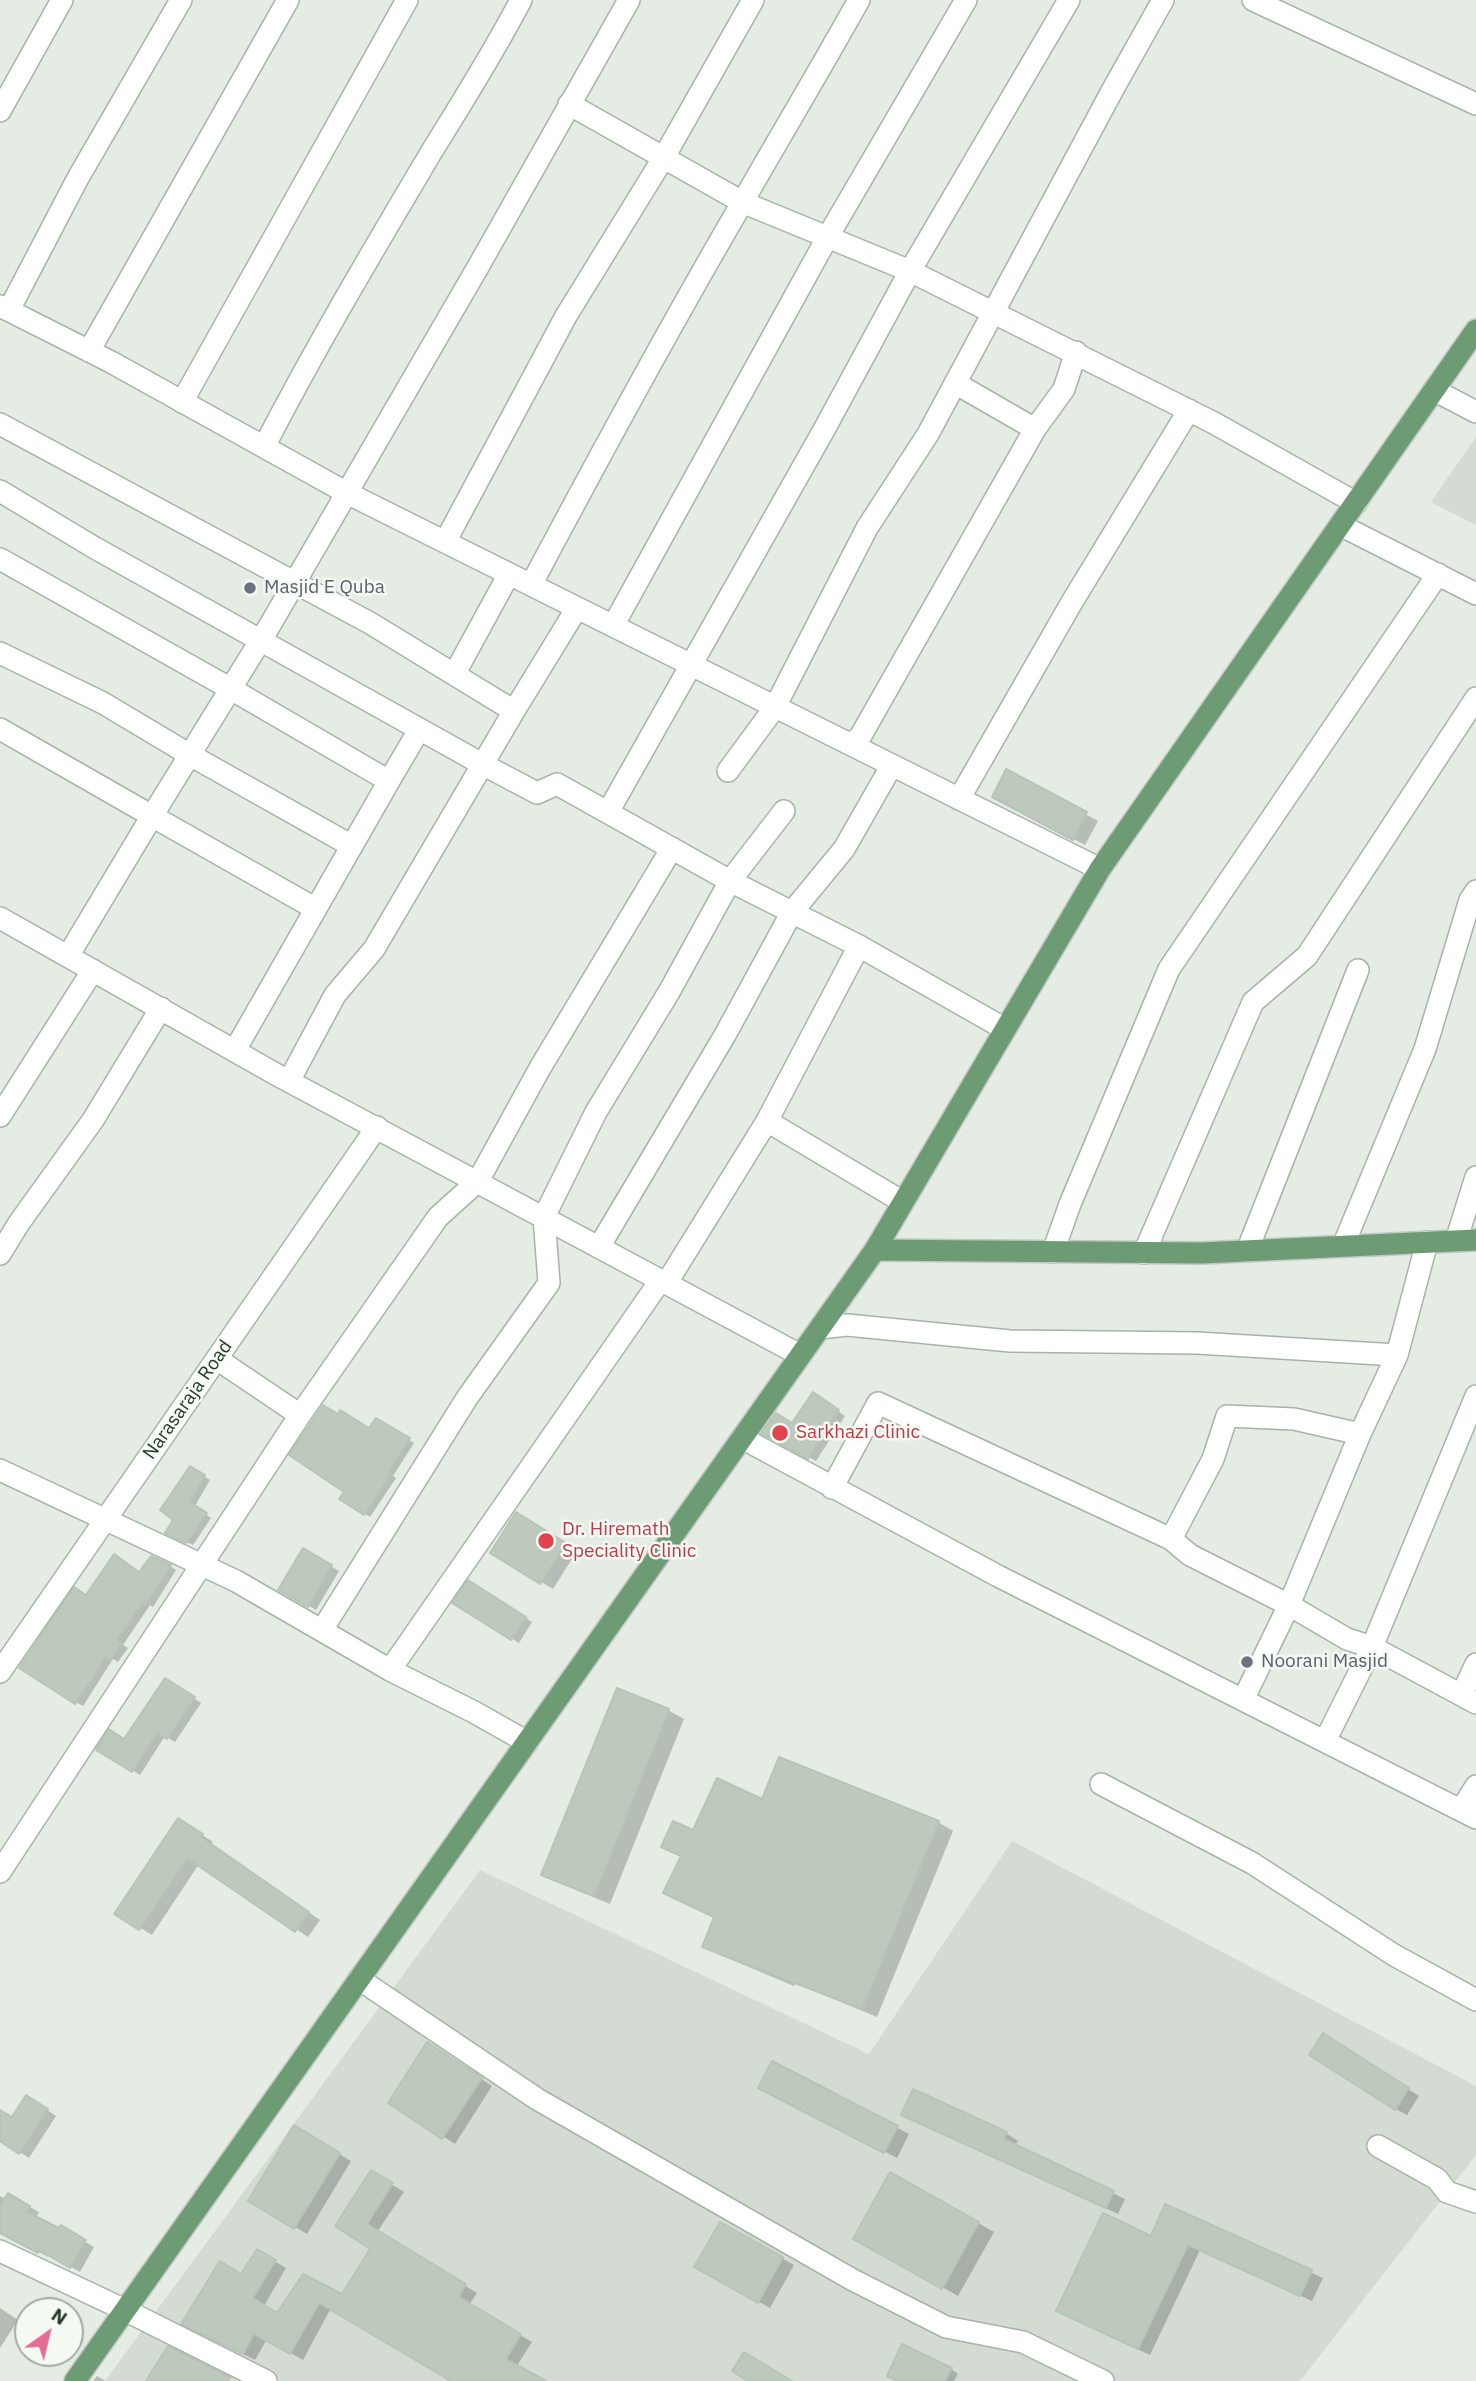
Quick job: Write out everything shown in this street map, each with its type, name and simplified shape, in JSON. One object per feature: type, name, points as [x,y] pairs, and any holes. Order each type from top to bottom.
[{"type":"main road","points":[[75,2381],[875,1250],[1100,869],[1476,330]]},
{"type":"main road","points":[[875,1250],[1247,1251],[1466,1240]]},
{"type":"street","points":[[0,111],[62,0]]},
{"type":"street","points":[[180,0],[5,308],[89,351],[347,493],[1100,869]]},
{"type":"street","points":[[89,351],[288,0]]},
{"type":"street","points":[[182,402],[407,0]]},
{"type":"street","points":[[264,447],[307,364],[428,158],[497,47],[521,0]]},
{"type":"street","points":[[68,956],[295,583],[629,0]]},
{"type":"street","points":[[445,542],[566,316],[664,157],[753,0]]},
{"type":"street","points":[[531,585],[588,477],[742,202],[859,0]]},
{"type":"street","points":[[613,626],[827,238],[966,0]]},
{"type":"street","points":[[608,812],[692,666],[910,271],[1069,0]]},
{"type":"street","points":[[728,771],[775,707],[867,528],[928,434],[1163,0]]},
{"type":"street","points":[[1252,0],[1476,104]]},
{"type":"street","points":[[569,104],[742,202],[910,271],[1076,352],[1189,410],[1356,503]]},
{"type":"street","points":[[850,744],[860,737],[1035,429],[1064,389],[1076,352]]},
{"type":"street","points":[[955,383],[1035,429]]},
{"type":"street","points":[[1434,390],[1476,412]]},
{"type":"street","points":[[959,799],[1072,602],[1189,410]]},
{"type":"street","points":[[0,424],[370,623],[514,711]]},
{"type":"street","points":[[0,491],[95,548],[482,764],[537,793],[557,784],[730,881],[859,946],[1005,1029]]},
{"type":"street","points":[[1340,525],[1476,594]]},
{"type":"street","points":[[0,559],[231,688],[389,781]]},
{"type":"street","points":[[455,673],[509,574]]},
{"type":"street","points":[[1053,1252],[1070,1204],[1169,969],[1438,574]]},
{"type":"street","points":[[289,1081],[335,995],[374,950],[577,608]]},
{"type":"street","points":[[0,653],[103,703],[352,846]]},
{"type":"street","points":[[1144,1252],[1253,1003],[1307,956],[1476,698]]},
{"type":"street","points":[[0,729],[316,909]]},
{"type":"street","points":[[234,1050],[419,730]]},
{"type":"street","points":[[598,1247],[724,1035],[792,912],[844,849],[892,765]]},
{"type":"street","points":[[321,1630],[467,1398],[549,1283],[544,1217],[596,1112],[669,992],[730,881],[784,811]]},
{"type":"street","points":[[0,1872],[300,1415],[438,1217],[478,1181],[540,1068],[672,848]]},
{"type":"street","points":[[1343,1246],[1425,1049],[1470,901],[1476,891]]},
{"type":"street","points":[[0,918],[289,1081],[800,1355]]},
{"type":"street","points":[[390,1670],[663,1282],[767,1121],[859,946]]},
{"type":"street","points":[[0,1116],[93,970]]},
{"type":"street","points":[[1247,1251],[1358,970]]},
{"type":"street","points":[[0,1254],[93,1120],[161,1008]]},
{"type":"street","points":[[767,1121],[903,1202]]},
{"type":"street","name":"Narasaraja Road","points":[[0,1672],[377,1127]]},
{"type":"street","points":[[1466,1240],[1476,1177]]},
{"type":"street","points":[[1243,1700],[1289,1605],[1360,1434],[1397,1355],[1427,1242]]},
{"type":"street","points":[[820,1328],[847,1325],[1010,1341],[1197,1343],[1397,1355]]},
{"type":"street","points":[[217,1359],[300,1415]]},
{"type":"street","points":[[1325,1741],[1372,1647],[1476,1396]]},
{"type":"street","points":[[832,1488],[877,1404],[1171,1539],[1190,1555],[1289,1605],[1346,1639],[1372,1647],[1469,1699],[1476,1664]]},
{"type":"street","points":[[1171,1539],[1213,1459],[1227,1416],[1294,1419],[1360,1434]]},
{"type":"street","points":[[742,1438],[998,1576],[1469,1814],[1476,1786]]},
{"type":"street","points":[[0,1470],[236,1581],[390,1670],[527,1742]]},
{"type":"street","points":[[1101,1784],[1252,1863],[1394,1955],[1476,2000]]},
{"type":"street","points":[[359,1979],[537,2099],[853,2280],[946,2327],[1023,2342],[1104,2381]]},
{"type":"street","points":[[1378,2146],[1437,2179],[1447,2192],[1476,2202]]},
{"type":"street","points":[[0,2250],[266,2381]]},
{"type":"shaded area","points":[[1476,437],[1476,525],[1431,502]]},
{"type":"shaded area","points":[[1012,1841],[1476,2086],[1476,2155],[1300,2381],[105,2381],[480,1870],[869,2054]]},
{"type":"building","points":[[1006,769],[1087,812],[1073,840],[992,797]]},
{"type":"building","points":[[813,1392],[839,1410],[808,1459],[761,1433],[776,1413],[792,1423]]},
{"type":"building","points":[[323,1405],[338,1414],[340,1410],[369,1428],[376,1418],[410,1438],[388,1472],[391,1474],[364,1515],[339,1499],[344,1492],[289,1455]]},
{"type":"building","points":[[190,1466],[205,1475],[190,1502],[207,1513],[186,1543],[165,1533],[173,1520],[160,1510]]},
{"type":"building","points":[[516,1512],[566,1543],[540,1584],[490,1553]]},
{"type":"building","points":[[303,1548],[332,1565],[308,1607],[278,1590]]},
{"type":"building","points":[[114,1554],[139,1572],[151,1556],[171,1565],[146,1605],[143,1602],[117,1640],[122,1643],[110,1660],[106,1657],[75,1704],[19,1668],[74,1587],[86,1595]]},
{"type":"building","points":[[468,1580],[526,1617],[511,1640],[452,1603]]},
{"type":"building","points":[[165,1678],[195,1697],[167,1739],[157,1733],[132,1772],[96,1750],[109,1729],[124,1739]]},
{"type":"building","points":[[617,1688],[669,1709],[594,1896],[541,1875]]},
{"type":"building","points":[[779,1757],[939,1821],[862,2009],[702,1947],[714,1917],[663,1893],[681,1856],[661,1847],[673,1821],[693,1830],[717,1778],[762,1799]]},
{"type":"building","points":[[178,1818],[309,1912],[295,1932],[187,1858],[139,1930],[114,1914]]},
{"type":"building","points":[[1323,2033],[1409,2088],[1395,2110],[1309,2055]]},
{"type":"building","points":[[427,2042],[482,2078],[442,2139],[388,2103]]},
{"type":"building","points":[[772,2061],[898,2126],[884,2153],[758,2088]]},
{"type":"building","points":[[913,2089],[1007,2132],[1004,2139],[1114,2191],[1106,2208],[901,2115]]},
{"type":"building","points":[[26,2095],[48,2109],[19,2154],[0,2141],[0,2110],[12,2117]]},
{"type":"building","points":[[294,2125],[340,2153],[294,2229],[248,2201]]},
{"type":"building","points":[[371,2170],[393,2183],[367,2224],[466,2284],[459,2297],[521,2334],[506,2359],[546,2381],[451,2381],[319,2303],[290,2354],[254,2334],[243,2354],[181,2324],[220,2261],[241,2274],[257,2249],[276,2260],[253,2298],[277,2313],[303,2274],[342,2294],[370,2249],[335,2226]]},
{"type":"building","points":[[890,2172],[979,2222],[942,2289],[853,2239]]},
{"type":"building","points":[[8,2193],[30,2206],[27,2212],[59,2228],[61,2225],[86,2240],[70,2268],[39,2250],[38,2253],[0,2233],[0,2207]]},
{"type":"building","points":[[1165,2204],[1312,2270],[1300,2296],[1188,2245],[1138,2349],[1056,2311],[1103,2213],[1151,2236]]},
{"type":"building","points":[[720,2222],[783,2257],[758,2303],[694,2267]]},
{"type":"building","points":[[902,2344],[952,2368],[945,2381],[897,2381],[887,2376]]},
{"type":"building","points":[[168,2346],[230,2377],[228,2381],[146,2381]]},
{"type":"building","points":[[744,2352],[792,2381],[748,2381],[732,2371]]},
{"type":"place","name":"Masjid E Quba","points":[[250,588]]},
{"type":"place","name":"Sarkhazi Clinic","points":[[780,1433]]},
{"type":"place","name":"Dr. Hiremath Speciality Clinic","points":[[546,1541]]},
{"type":"place","name":"Noorani Masjid","points":[[1247,1662]]}]
